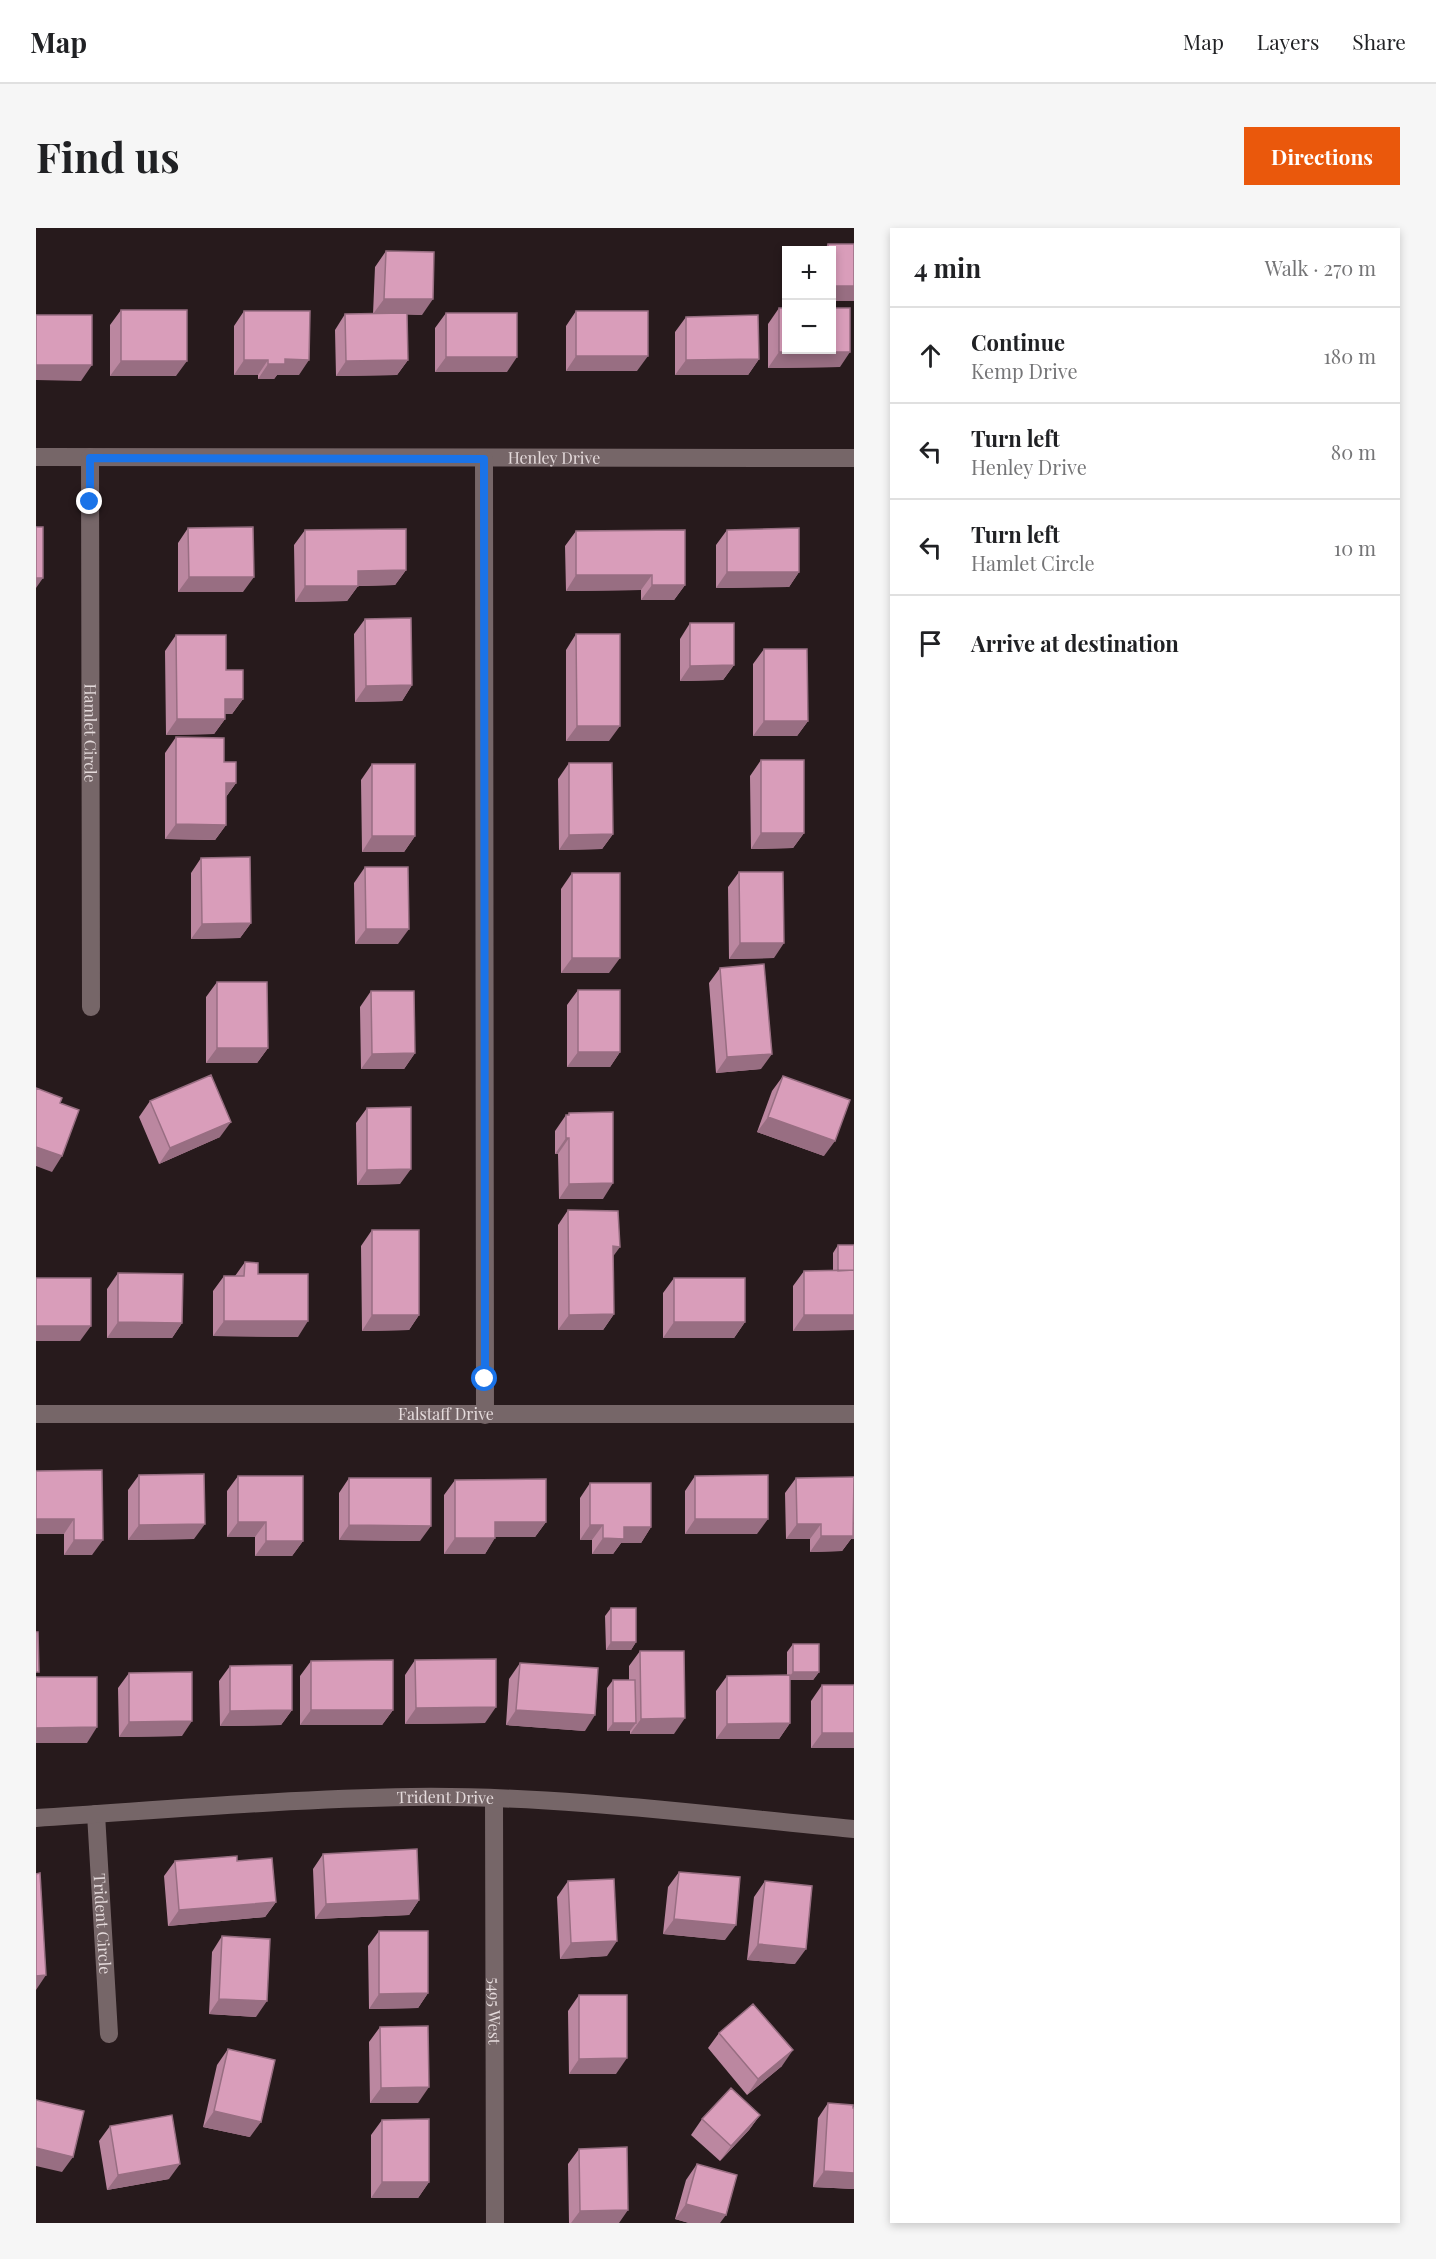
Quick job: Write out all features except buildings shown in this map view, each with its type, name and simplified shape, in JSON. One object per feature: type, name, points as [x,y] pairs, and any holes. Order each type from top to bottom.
[{"type":"street","name":"Henley Drive","points":[[36,457],[854,458]]},
{"type":"street","name":"Hamlet Circle","points":[[90,458],[91,1007]]},
{"type":"street","points":[[484,459],[485,1415]]},
{"type":"street","name":"Falstaff Drive","points":[[36,1414],[854,1414]]},
{"type":"street","name":"Trident Drive","points":[[36,1818],[412,1797],[615,1806],[854,1829]]},
{"type":"street","name":"5495 West","points":[[494,1799],[495,2223]]},
{"type":"street","name":"Trident Circle","points":[[96,1814],[110,2034]]},
{"type":"route","points":[[90,502],[90,458],[484,459],[485,1379]]}]
